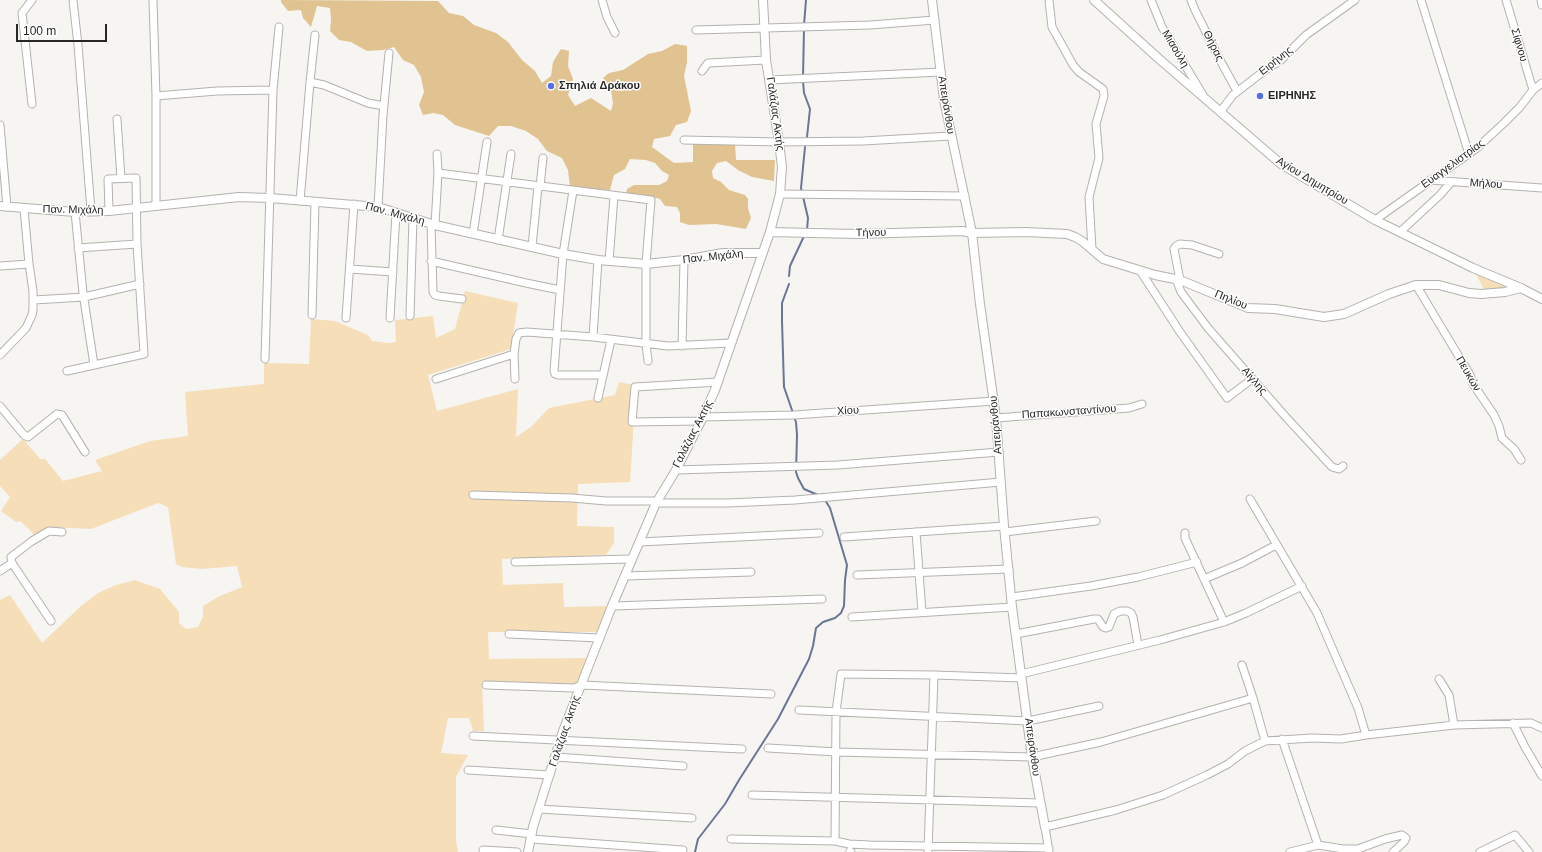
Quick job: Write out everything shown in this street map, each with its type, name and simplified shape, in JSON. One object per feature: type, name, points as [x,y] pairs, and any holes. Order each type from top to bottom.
[{"type":"street","points":[[32,0],[22,13],[32,104]]},
{"type":"street","points":[[73,0],[91,211]]},
{"type":"street","points":[[153,0],[156,96],[156,205]]},
{"type":"street","points":[[602,0],[607,17],[615,33]]},
{"type":"street","name":"Γαλάζιας Ακτής","points":[[528,852],[531,836],[561,739],[599,638],[631,559],[657,502],[676,470],[702,419],[718,382],[770,232],[780,194],[782,167],[766,60],[763,0]]},
{"type":"street","name":"Απειράνθου","points":[[934,0],[934,20],[944,100],[972,233],[980,304],[996,418],[1012,607],[1032,757],[1049,850]]},
{"type":"street","points":[[1049,0],[1052,27],[1073,65],[1079,72],[1103,89],[1104,96],[1096,124],[1099,158],[1092,179],[1089,197],[1092,249]]},
{"type":"street","name":"Αγίου Δημητρίου","points":[[1094,0],[1158,58],[1203,95],[1220,112],[1281,164],[1375,220],[1473,268],[1521,288],[1542,299]]},
{"type":"street","name":"Μιαούλη","points":[[1151,0],[1162,27],[1203,95]]},
{"type":"street","name":"Θήρας","points":[[1191,0],[1237,91]]},
{"type":"street","name":"Ειρήνης","points":[[1220,112],[1237,91],[1281,60],[1306,35],[1355,0]]},
{"type":"street","points":[[1421,0],[1468,154]]},
{"type":"street","name":"Σίφνου","points":[[1506,0],[1533,90]]},
{"type":"street","points":[[1541,0],[1542,5]]},
{"type":"street","points":[[696,30],[870,25],[934,20]]},
{"type":"street","points":[[265,359],[273,90],[279,27]]},
{"type":"street","points":[[300,201],[315,35]]},
{"type":"street","points":[[378,207],[384,106],[389,53]]},
{"type":"street","points":[[702,71],[708,63],[766,60]]},
{"type":"street","points":[[770,80],[940,72]]},
{"type":"street","points":[[310,82],[324,84],[368,103],[384,106]]},
{"type":"street","name":"Ευαγγελιστρίας","points":[[1375,220],[1468,154],[1520,108],[1533,90],[1542,83]]},
{"type":"street","points":[[156,96],[217,91],[273,90]]},
{"type":"street","points":[[117,119],[121,178]]},
{"type":"street","points":[[0,125],[4,207]]},
{"type":"street","points":[[684,140],[779,142],[863,141],[951,136]]},
{"type":"street","points":[[473,234],[487,142]]},
{"type":"street","points":[[437,154],[438,173],[431,260],[432,292],[435,295],[462,300]]},
{"type":"street","points":[[498,240],[508,182],[511,154]]},
{"type":"street","points":[[532,246],[543,158]]},
{"type":"street","points":[[438,173],[651,200],[646,264],[646,344],[648,361]]},
{"type":"street","points":[[67,371],[144,354],[137,244],[136,178],[108,179],[110,211]]},
{"type":"street","name":"Μήλου","points":[[1430,180],[1542,188]]},
{"type":"street","points":[[1400,232],[1440,196],[1451,182]]},
{"type":"street","points":[[573,191],[563,254],[554,372],[555,374],[603,375]]},
{"type":"street","points":[[780,194],[964,196]]},
{"type":"street","points":[[609,261],[614,196]]},
{"type":"street","name":"Παν. Μιχάλη","points":[[4,207],[75,212],[110,211],[156,205],[186,204],[238,197],[270,198],[378,207],[433,224],[473,234],[563,254],[598,260],[646,264],[684,260],[723,253],[762,253]]},
{"type":"street","points":[[312,315],[315,202]]},
{"type":"street","points":[[346,318],[354,204]]},
{"type":"street","points":[[0,355],[26,328],[32,315],[34,300],[24,209]]},
{"type":"street","points":[[75,212],[84,297],[94,365]]},
{"type":"street","points":[[390,318],[396,213]]},
{"type":"street","points":[[410,316],[413,218]]},
{"type":"street","name":"Τήνου","points":[[770,232],[857,234],[962,231],[972,233]]},
{"type":"street","name":"Πηλίου","points":[[972,233],[1026,232],[1067,234],[1082,241],[1103,259],[1141,272],[1178,279],[1248,308],[1276,309],[1324,317],[1344,314],[1390,294],[1416,285],[1439,285],[1469,293],[1481,294],[1505,292],[1521,288]]},
{"type":"street","points":[[78,248],[137,244]]},
{"type":"street","name":"Αίγλης","points":[[1219,254],[1192,245],[1180,244],[1176,246],[1174,249],[1178,279],[1182,292],[1194,310],[1252,379],[1332,467],[1339,469],[1343,466]]},
{"type":"street","points":[[431,260],[560,290]]},
{"type":"street","points":[[593,337],[598,260]]},
{"type":"street","points":[[682,346],[684,260]]},
{"type":"street","points":[[0,266],[29,264]]},
{"type":"street","points":[[350,269],[392,272]]},
{"type":"street","points":[[1141,272],[1180,332],[1227,398],[1252,379]]},
{"type":"street","points":[[34,300],[84,297],[140,284]]},
{"type":"street","name":"Πευκών","points":[[1416,285],[1470,374],[1477,390],[1494,415],[1502,438],[1514,449],[1521,460]]},
{"type":"street","points":[[515,379],[514,354],[516,339],[519,333],[527,332],[593,337],[646,344],[682,346],[731,343]]},
{"type":"street","points":[[598,398],[612,340]]},
{"type":"street","points":[[436,379],[514,354]]},
{"type":"street","name":"Χίου","points":[[718,382],[635,387],[632,422],[794,415],[994,401]]},
{"type":"street","name":"Παπακωνσταντίνου","points":[[996,418],[1129,408],[1142,404]]},
{"type":"street","points":[[0,406],[24,435],[28,437],[57,414],[62,415],[85,452]]},
{"type":"street","points":[[676,470],[838,465],[999,452]]},
{"type":"street","points":[[474,495],[572,498],[606,501],[728,503],[795,500],[1001,482]]},
{"type":"street","points":[[1250,499],[1317,613],[1358,708],[1366,735]]},
{"type":"street","points":[[844,537],[916,532],[1005,529],[1096,521]]},
{"type":"street","points":[[51,621],[12,563],[11,557],[32,541],[49,531],[62,532]]},
{"type":"street","points":[[916,532],[922,612]]},
{"type":"street","points":[[640,542],[819,533]]},
{"type":"street","points":[[1185,533],[1224,622]]},
{"type":"street","points":[[1204,579],[1242,563],[1276,545]]},
{"type":"street","points":[[515,562],[631,559]]},
{"type":"street","points":[[1012,597],[1131,578],[1197,562]]},
{"type":"street","points":[[0,571],[12,563]]},
{"type":"street","points":[[857,575],[1009,569]]},
{"type":"street","points":[[625,576],[751,572]]},
{"type":"street","points":[[835,841],[837,752],[836,712],[841,674],[1021,676],[1224,622],[1302,586]]},
{"type":"street","points":[[612,606],[822,599]]},
{"type":"street","points":[[852,617],[1012,607]]},
{"type":"street","points":[[1016,634],[1094,619],[1098,619],[1103,627],[1106,628],[1109,627],[1114,614],[1127,611],[1133,618],[1138,645]]},
{"type":"street","points":[[508,634],[599,638]]},
{"type":"street","points":[[1242,666],[1265,741]]},
{"type":"street","points":[[927,849],[932,755],[934,675]]},
{"type":"street","points":[[1440,678],[1449,695],[1454,725]]},
{"type":"street","points":[[486,685],[574,688],[582,685],[771,694]]},
{"type":"street","points":[[768,748],[837,752],[1032,757],[1101,742],[1253,698]]},
{"type":"street","points":[[799,710],[1028,721],[1098,706]]},
{"type":"street","points":[[1513,723],[1542,776]]},
{"type":"street","points":[[1045,827],[1116,810],[1163,795],[1228,764],[1245,751],[1265,741],[1312,738],[1333,740],[1454,725],[1531,723],[1542,728]]},
{"type":"street","points":[[473,736],[561,739],[742,749]]},
{"type":"street","points":[[1282,739],[1318,845]]},
{"type":"street","points":[[556,757],[683,766]]},
{"type":"street","points":[[468,770],[550,775]]},
{"type":"street","points":[[752,795],[835,796],[929,801],[1040,803]]},
{"type":"street","points":[[540,809],[692,818]]},
{"type":"street","points":[[496,830],[531,836],[683,850]]},
{"type":"street","points":[[1290,852],[1318,845],[1343,849],[1358,849],[1402,835],[1406,838],[1404,842],[1393,852]]},
{"type":"street","points":[[1480,852],[1515,835],[1529,852]]},
{"type":"street","points":[[731,839],[835,841],[850,850],[869,848],[1049,850]]},
{"type":"street","points":[[483,850],[517,852]]},
{"type":"shaded area","points":[[281,0],[438,1],[449,13],[463,16],[474,25],[496,33],[508,42],[522,60],[535,71],[542,83],[551,76],[553,62],[561,49],[569,51],[568,66],[573,79],[568,95],[575,106],[591,98],[611,111],[613,103],[611,90],[603,78],[609,73],[623,70],[648,54],[662,51],[675,44],[687,46],[687,62],[684,76],[691,111],[687,122],[676,125],[670,136],[654,139],[652,147],[674,163],[693,162],[693,142],[735,143],[736,160],[775,160],[774,181],[752,177],[738,170],[726,161],[717,163],[712,171],[713,178],[721,182],[729,190],[745,195],[748,199],[748,208],[751,218],[746,229],[716,224],[689,225],[680,222],[680,213],[677,207],[665,206],[660,199],[650,196],[626,193],[627,189],[634,185],[659,185],[667,181],[669,175],[662,171],[655,163],[646,160],[630,159],[625,169],[614,175],[610,190],[570,187],[568,170],[562,158],[547,151],[538,139],[526,131],[511,126],[498,126],[489,136],[455,125],[443,115],[433,113],[423,115],[419,105],[424,92],[421,77],[414,65],[403,60],[394,47],[383,50],[367,51],[351,42],[339,40],[330,31],[330,8],[317,6],[311,27],[303,18],[301,10],[288,11]]},
{"type":"shaded area","points":[[1475,272],[1509,287],[1484,290]]},
{"type":"shaded area","points":[[465,291],[518,303],[511,349],[428,375],[437,411],[518,389],[516,437],[531,427],[549,408],[615,395],[619,382],[633,385],[633,434],[630,482],[578,484],[577,526],[614,527],[614,543],[606,555],[502,559],[503,585],[563,583],[564,607],[607,606],[598,632],[488,632],[489,659],[588,658],[577,683],[571,685],[482,682],[484,731],[473,731],[469,718],[448,718],[441,753],[468,755],[456,777],[456,840],[458,852],[0,852],[0,600],[10,595],[42,643],[81,606],[98,593],[116,585],[135,580],[160,589],[179,612],[179,623],[186,629],[198,627],[203,617],[203,606],[218,597],[242,587],[237,566],[202,569],[182,567],[176,564],[168,507],[158,503],[91,529],[50,527],[35,535],[20,521],[16,522],[1,511],[10,497],[0,486],[0,460],[23,439],[40,459],[45,459],[63,481],[102,471],[95,460],[150,441],[188,436],[185,392],[264,384],[264,363],[309,364],[311,319],[335,321],[368,335],[372,341],[389,343],[396,342],[395,320],[433,316],[436,338],[455,329]]},
{"type":"waterway","points":[[804,25],[806,0]]},
{"type":"waterway","points":[[803,77],[804,29]]},
{"type":"waterway","points":[[803,81],[804,93],[810,109],[807,137]]},
{"type":"waterway","points":[[805,147],[801,188],[808,218],[807,230]]},
{"type":"waterway","points":[[789,276],[790,266],[805,234]]},
{"type":"waterway","points":[[789,284],[782,303],[784,387],[793,413]]},
{"type":"waterway","points":[[794,417],[797,435],[796,472],[804,489],[818,495]]},
{"type":"waterway","points":[[695,852],[698,839],[725,804],[778,719],[809,659],[816,628],[823,622],[835,618],[841,613],[844,606],[847,565],[830,508],[825,500]]},
{"type":"place","name":"Σπηλιά Δράκου","points":[[551,86]]},
{"type":"place","name":"ΕΙΡΗΝΗΣ","points":[[1260,96]]}]
